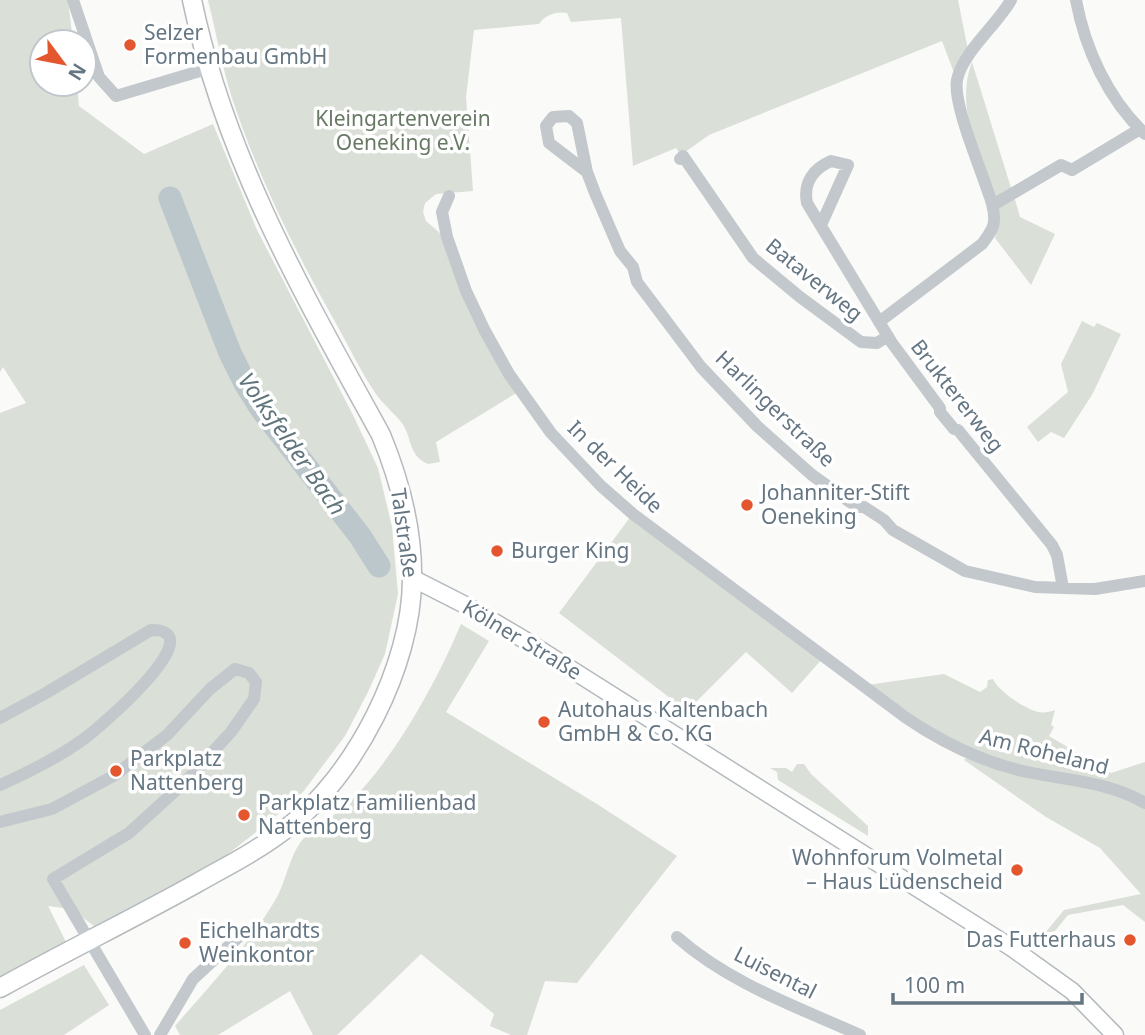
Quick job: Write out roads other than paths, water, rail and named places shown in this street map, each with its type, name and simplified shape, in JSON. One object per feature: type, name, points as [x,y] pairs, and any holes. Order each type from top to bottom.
[{"type":"main road","name":"Talstraße","points":[[0,988],[218,873],[289,827],[325,793],[366,735],[378,710],[402,642],[411,604],[412,578],[402,496],[390,458],[381,435],[299,286],[249,181],[210,68],[192,0]]},
{"type":"main road","name":"Kölner Straße","points":[[412,578],[469,607],[528,642],[982,928],[1072,991],[1115,1035]]},
{"type":"street","points":[[73,0],[99,77],[116,96],[210,68]]},
{"type":"street","points":[[879,322],[982,244],[993,227],[993,205],[962,113],[957,87],[962,68],[1011,0]]},
{"type":"street","points":[[993,205],[1061,165],[1072,170],[1142,132],[1111,92],[1097,68],[1076,0]]},
{"type":"street","name":"Bataverweg","points":[[680,159],[683,156],[753,258],[777,279],[861,342],[877,343],[888,336]]},
{"type":"street","name":"Bruktererweg","points":[[821,225],[848,166],[831,161],[817,169],[810,179],[807,203],[879,322],[940,408],[940,412],[954,429],[958,430],[1052,545],[1057,555],[1063,588]]},
{"type":"street","name":"Harlingerstraße","points":[[587,172],[620,251],[631,262],[636,282],[691,355],[773,440],[856,507],[864,507],[893,530],[965,571],[1035,587],[1102,589],[1145,581]]},
{"type":"street","name":"In der Heide","points":[[449,196],[442,212],[445,232],[466,291],[509,374],[551,433],[588,473],[633,514],[866,687]]},
{"type":"street","points":[[0,718],[151,630],[167,633],[171,639],[166,656],[140,688],[82,741],[0,785]]},
{"type":"street","points":[[0,822],[52,808],[115,775],[167,735],[210,690],[235,669],[249,673],[256,682],[254,699],[231,732],[185,782],[129,833],[53,879],[145,1035]]},
{"type":"street","name":"Am Roheland","points":[[866,687],[923,729],[970,755],[1027,772],[1093,783],[1124,792],[1145,803]]},
{"type":"street","points":[[160,1035],[193,979],[246,931]]},
{"type":"street","name":"Luisental","points":[[677,937],[755,988],[860,1035]]},
{"type":"waterway","name":"Volksfelder Bach","points":[[170,198],[230,353],[245,383],[262,410],[360,536],[379,566]]},
{"type":"waterway","points":[[284,439],[305,450]]},
{"type":"place","name":"Selzer Formenbau GmbH","points":[[130,45]]},
{"type":"place","name":"Johanniter-Stift Oeneking","points":[[747,505]]},
{"type":"place","name":"Burger King","points":[[497,551]]},
{"type":"place","name":"Autohaus Kaltenbach GmbH & Co. KG","points":[[544,722]]},
{"type":"place","name":"Parkplatz Nattenberg","points":[[116,771]]},
{"type":"place","name":"Parkplatz Familienbad Nattenberg","points":[[244,815]]},
{"type":"place","name":"Wohnforum Volmetal – Haus Lüdenscheid","points":[[1017,870]]},
{"type":"place","name":"Das Futterhaus","points":[[1130,940]]},
{"type":"place","name":"Eichelhardts Weinkontor","points":[[185,943]]},
{"type":"park label","name":"Kleingartenverein Oeneking e.V.","points":[[403,131]]}]
